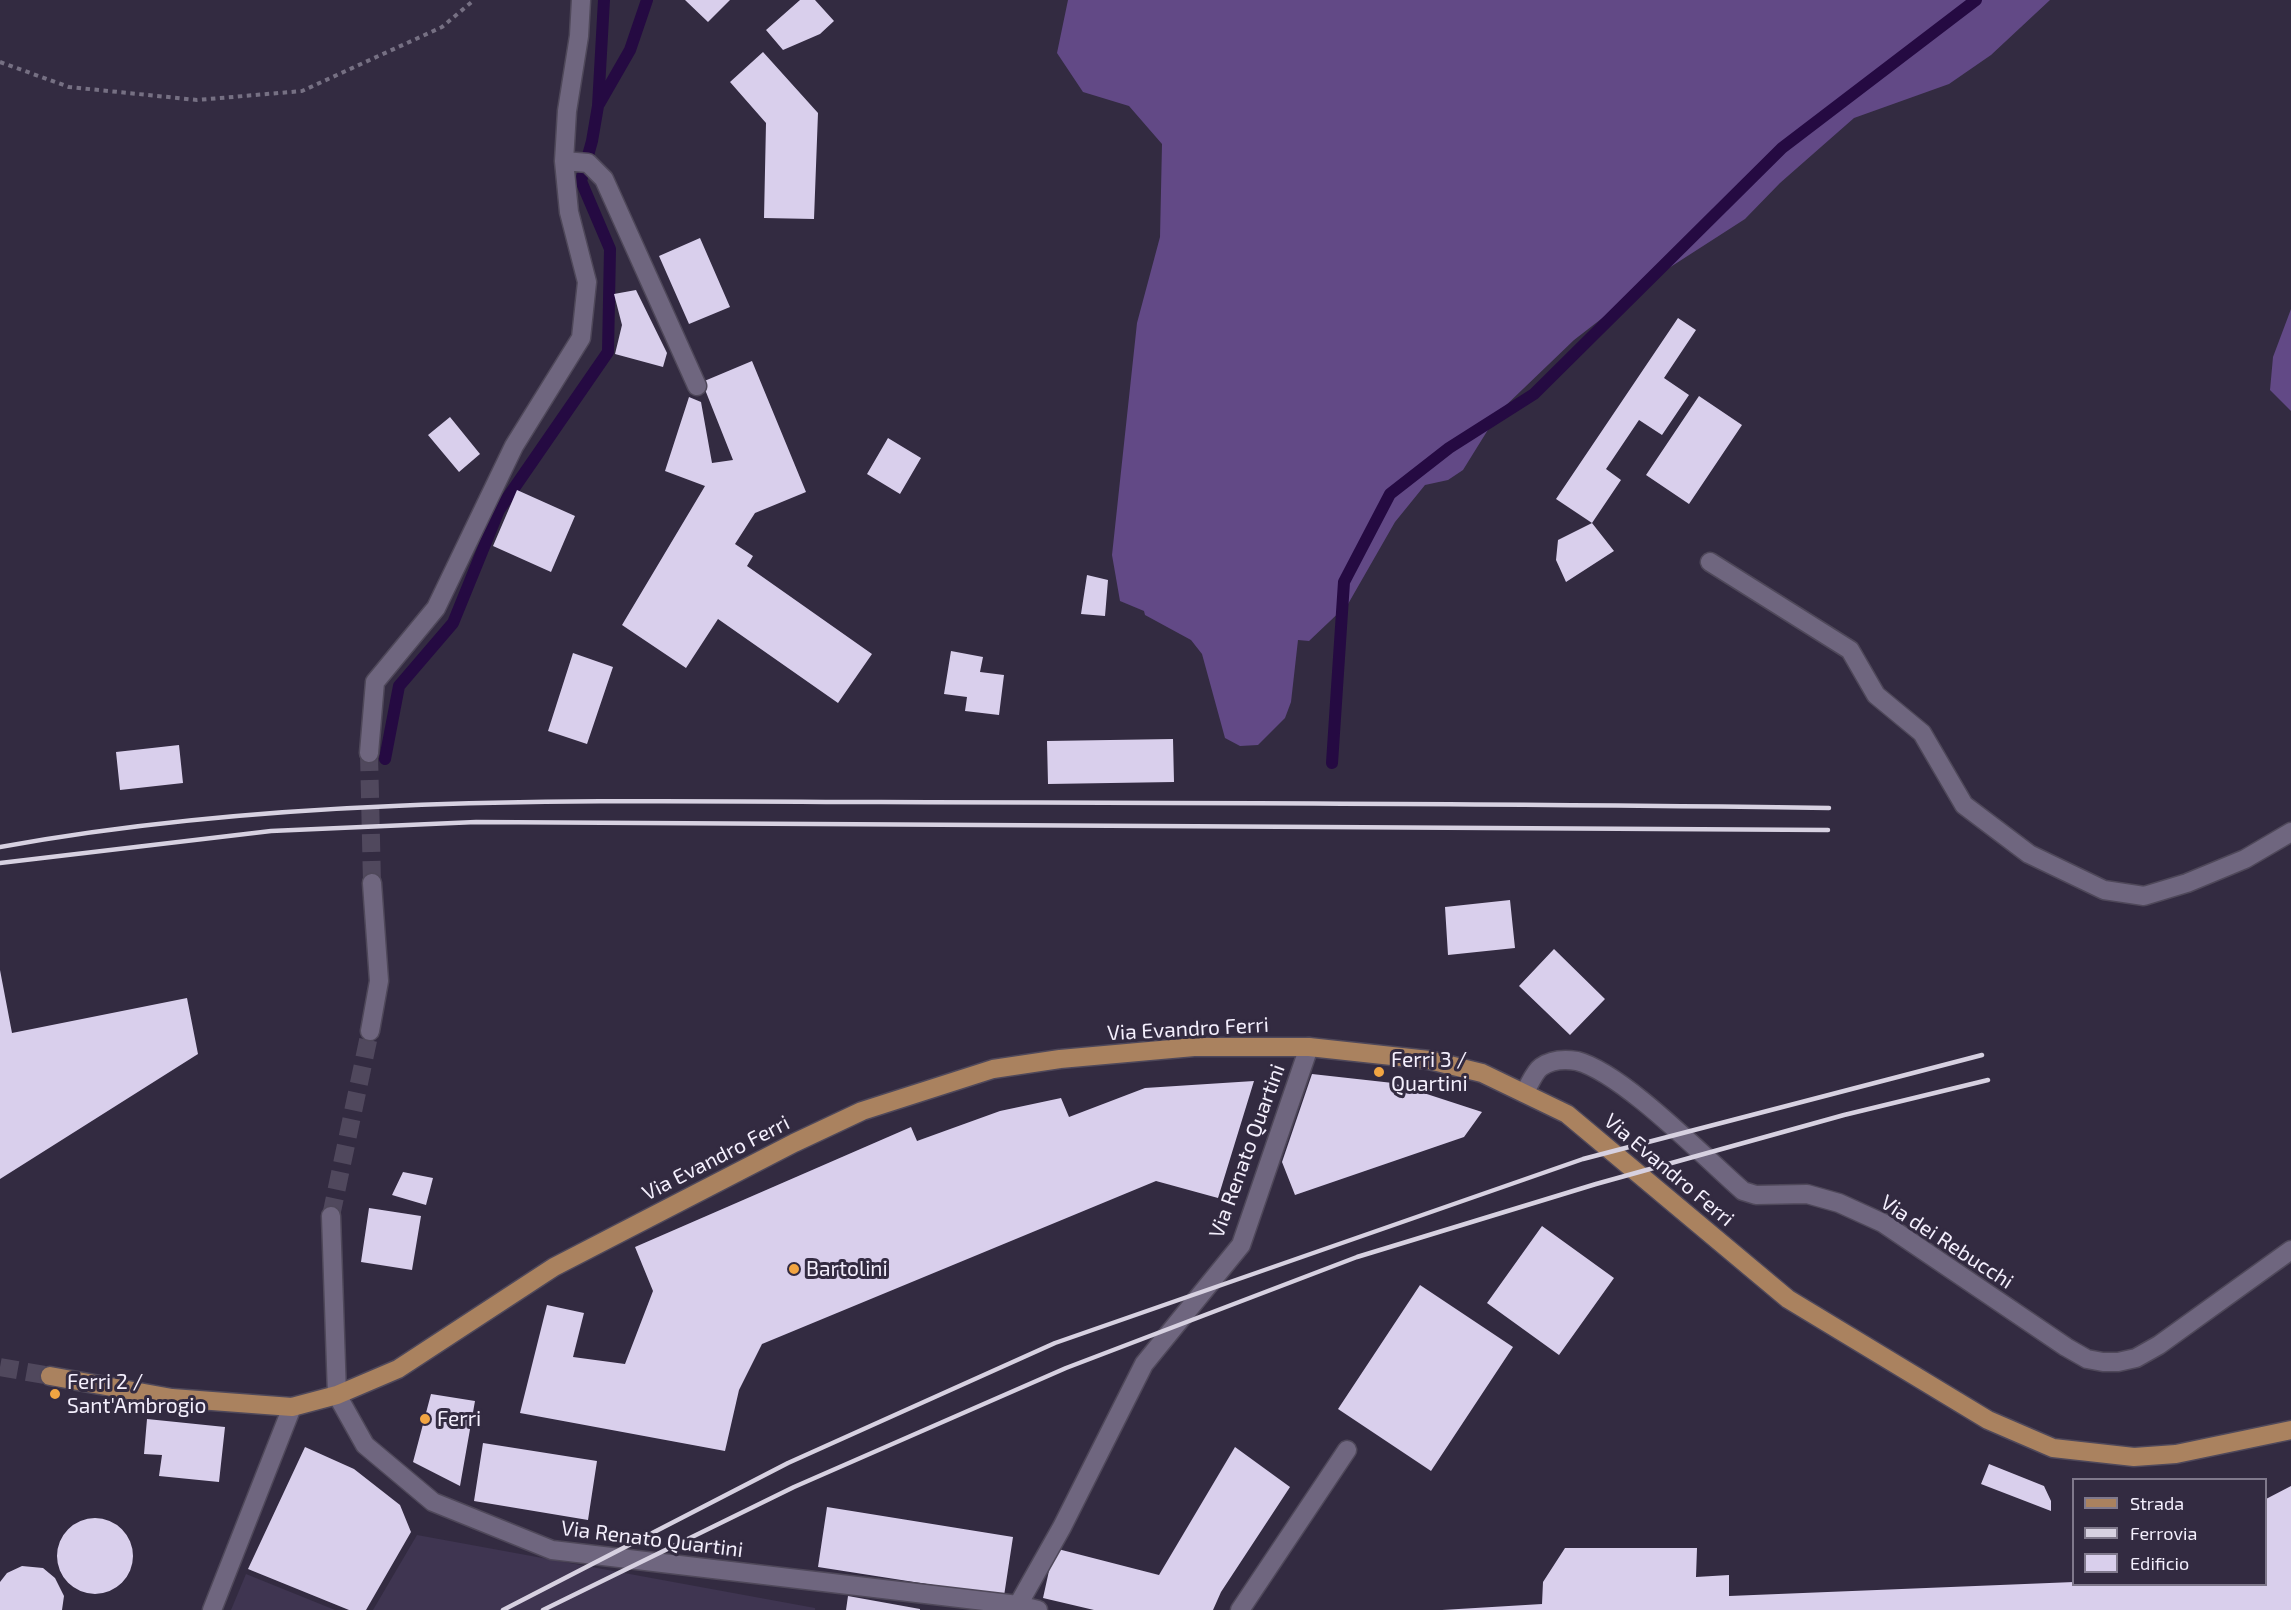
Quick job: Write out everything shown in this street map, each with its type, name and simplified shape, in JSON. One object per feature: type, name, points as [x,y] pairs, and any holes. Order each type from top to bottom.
[{"type":"main road","name":"Via Evandro Ferri","points":[[50,1376],[172,1398],[292,1407],[337,1395],[398,1369],[554,1267],[794,1143],[862,1111],[993,1069],[1060,1059],[1194,1047],[1309,1047],[1429,1060],[1482,1073],[1567,1114],[1788,1299],[1988,1420],[2053,1448],[2134,1457],[2176,1454],[2291,1430]]},
{"type":"street","points":[[369,753],[370,716],[375,682],[436,608],[514,446],[581,338],[587,282],[569,212],[564,161],[567,111],[579,36],[581,0]]},
{"type":"street","points":[[564,161],[588,163],[604,179],[697,386]]},
{"type":"street","points":[[1710,562],[1850,650],[1876,694],[1922,733],[1964,805],[2029,854],[2104,890],[2144,896],[2187,883],[2245,859],[2291,832]]},
{"type":"street","points":[[370,1031],[379,981],[372,883]]},
{"type":"street","name":"Via Renato Quartini","points":[[1018,1605],[1062,1527],[1144,1364],[1241,1245],[1309,1047]]},
{"type":"street","name":"Via dei Rebucchi","points":[[1524,1094],[1539,1067],[1550,1062],[1577,1062],[1592,1068],[1626,1088],[1743,1191],[1756,1195],[1807,1194],[1839,1203],[1883,1223],[1939,1263],[2087,1359],[2118,1362],[2136,1358],[2211,1309],[2291,1250]]},
{"type":"street","points":[[331,1216],[337,1395]]},
{"type":"street","name":"Via Renato Quartini","points":[[337,1395],[365,1445],[433,1502],[552,1550],[1018,1605],[1038,1610]]},
{"type":"street","points":[[212,1610],[292,1407]]},
{"type":"street","points":[[1240,1610],[1347,1450]]},
{"type":"path","points":[[0,62],[69,87],[197,100],[302,90],[442,27],[474,0]]},
{"type":"shaded area","points":[[1068,0],[2050,0],[1991,55],[1949,84],[1854,118],[1780,183],[1745,219],[1658,275],[1574,340],[1499,412],[1463,470],[1448,480],[1425,485],[1395,522],[1348,604],[1309,641],[1298,640],[1291,702],[1285,718],[1258,745],[1240,746],[1225,738],[1202,654],[1191,640],[1145,615],[1144,611],[1120,601],[1112,555],[1137,323],[1160,237],[1162,144],[1129,106],[1083,92],[1057,53]]},
{"type":"shaded area","points":[[2291,309],[2291,411],[2270,390],[2273,357]]},
{"type":"shaded area","points":[[417,1535],[815,1608],[815,1610],[373,1610]]},
{"type":"shaded area","points":[[246,1574],[335,1610],[231,1610]]},
{"type":"building","points":[[685,0],[730,0],[708,22]]},
{"type":"building","points":[[800,0],[815,0],[834,21],[820,34],[783,50],[766,30]]},
{"type":"building","points":[[763,52],[818,113],[814,219],[764,218],[766,123],[730,82]]},
{"type":"building","points":[[700,238],[730,307],[689,324],[659,256]]},
{"type":"building","points":[[636,290],[667,353],[663,367],[615,354],[622,325],[614,294]]},
{"type":"building","points":[[1678,318],[1696,330],[1664,378],[1689,395],[1662,435],[1639,420],[1606,469],[1621,480],[1592,523],[1556,499]]},
{"type":"building","points":[[752,361],[806,492],[755,513],[735,544],[753,556],[747,566],[872,654],[838,703],[718,619],[686,668],[622,625],[705,486],[665,471],[689,397],[701,402],[712,463],[733,460],[702,382]]},
{"type":"building","points":[[1699,396],[1742,425],[1689,504],[1646,475]]},
{"type":"building","points":[[450,417],[480,454],[459,472],[428,435]]},
{"type":"building","points":[[888,438],[921,458],[900,494],[867,474]]},
{"type":"building","points":[[517,490],[575,516],[551,572],[493,546]]},
{"type":"building","points":[[1592,523],[1614,551],[1566,582],[1556,560],[1558,540]]},
{"type":"building","points":[[1087,575],[1108,580],[1105,616],[1081,614]]},
{"type":"building","points":[[951,651],[983,657],[980,672],[1004,675],[999,715],[965,711],[967,697],[944,694]]},
{"type":"building","points":[[573,653],[613,667],[587,744],[548,731]]},
{"type":"building","points":[[1173,739],[1174,782],[1048,784],[1047,741]]},
{"type":"building","points":[[179,745],[183,783],[120,790],[116,752]]},
{"type":"building","points":[[1510,900],[1515,948],[1448,955],[1445,907]]},
{"type":"building","points":[[1554,949],[1605,999],[1570,1035],[1519,986]]},
{"type":"building","points":[[0,970],[12,1033],[187,998],[198,1054],[0,1179]]},
{"type":"building","points":[[1312,1074],[1393,1083],[1482,1112],[1464,1137],[1295,1195],[1282,1162]]},
{"type":"building","name":"Bartolini","points":[[1254,1081],[1218,1198],[1156,1181],[762,1344],[739,1390],[725,1451],[520,1413],[547,1305],[584,1313],[573,1357],[625,1364],[653,1291],[635,1247],[911,1127],[917,1141],[1000,1111],[1061,1098],[1069,1117],[1145,1088]]},
{"type":"building","points":[[403,1172],[433,1178],[426,1205],[392,1195]]},
{"type":"building","points":[[369,1208],[421,1216],[412,1270],[361,1262]]},
{"type":"building","points":[[1542,1226],[1614,1278],[1559,1355],[1487,1303]]},
{"type":"building","points":[[1420,1285],[1513,1347],[1431,1471],[1338,1409]]},
{"type":"building","points":[[431,1394],[475,1401],[460,1486],[413,1462]]},
{"type":"building","points":[[147,1419],[225,1427],[219,1482],[159,1476],[162,1455],[144,1454]]},
{"type":"building","points":[[483,1443],[597,1461],[588,1520],[474,1501]]},
{"type":"building","points":[[305,1447],[354,1469],[400,1505],[411,1532],[366,1610],[349,1610],[248,1569]]},
{"type":"building","points":[[1235,1447],[1290,1487],[1221,1592],[1213,1610],[1094,1610],[1043,1598],[1054,1548],[1159,1575]]},
{"type":"building","points":[[1989,1464],[2044,1486],[2051,1501],[2051,1511],[1981,1484]]},
{"type":"building","points":[[2291,1486],[2291,1610],[1442,1610],[1542,1604],[1543,1582],[1565,1548],[1697,1548],[1696,1577],[1729,1575],[1729,1596],[2072,1582],[2072,1586],[2267,1586],[2267,1498]]},
{"type":"building","points":[[827,1507],[1013,1537],[1004,1596],[818,1567]]},
{"type":"building","points":[[88,1518],[102,1518],[116,1524],[127,1535],[133,1549],[130,1571],[122,1583],[102,1594],[88,1594],[74,1588],[63,1577],[57,1563],[57,1549],[63,1535],[74,1524]]},
{"type":"building","points":[[22,1566],[43,1568],[55,1578],[64,1596],[62,1610],[0,1610],[0,1582],[7,1573]]},
{"type":"building","points":[[848,1596],[920,1609],[920,1610],[846,1610]]},
{"type":"waterway","points":[[385,759],[399,686],[453,623],[499,510],[608,352],[610,249],[581,181],[592,141],[598,106],[604,0]]},
{"type":"waterway","points":[[599,104],[630,50],[647,0]]},
{"type":"waterway","points":[[1332,763],[1344,582],[1390,494],[1449,448],[1534,394],[1782,148],[1976,0]]},
{"type":"tunnel","points":[[369,753],[372,883]]},
{"type":"tunnel","points":[[331,1216],[370,1031]]},
{"type":"tunnel","points":[[0,1367],[50,1376]]},
{"type":"railway","points":[[0,847],[109,830],[219,817],[439,804],[660,801],[1829,808]]},
{"type":"railway","points":[[0,863],[271,831],[476,822],[1828,830]]},
{"type":"railway","points":[[503,1610],[788,1463],[1055,1343],[1583,1159],[1982,1055]]},
{"type":"railway","points":[[543,1610],[794,1487],[1066,1368],[1357,1257],[1596,1184],[1844,1115],[1988,1080]]},
{"type":"place","name":"Ferri 3 / Quartini","points":[[1379,1072]]},
{"type":"place","name":"Bartolini","points":[[794,1269]]},
{"type":"place","name":"Ferri 2 / Sant'Ambrogio","points":[[55,1394]]},
{"type":"place","name":"Ferri","points":[[425,1419]]}]
